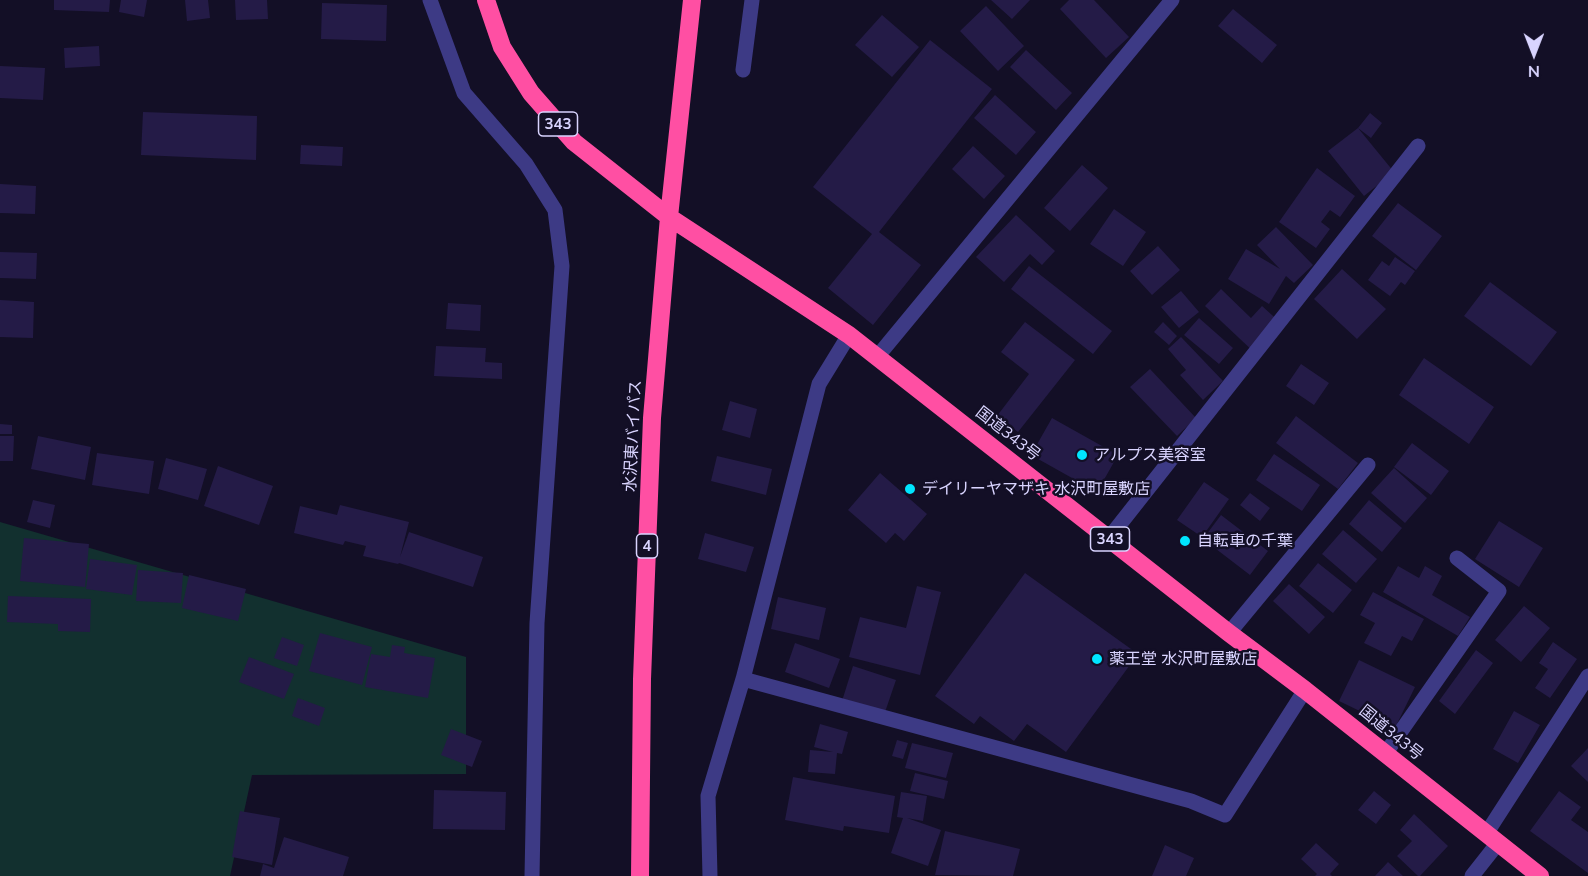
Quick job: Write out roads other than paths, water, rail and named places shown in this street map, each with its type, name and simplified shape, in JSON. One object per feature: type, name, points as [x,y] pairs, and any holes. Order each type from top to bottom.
[{"type":"highway","name":"国道343号","points":[[486,0],[502,47],[531,93],[574,142],[669,217],[849,335],[1540,876]]},
{"type":"highway","name":"水沢東バイパス","points":[[640,876],[642,679],[652,418],[669,217],[692,0]]},
{"type":"street","points":[[430,0],[464,93],[526,164],[555,210],[562,266],[537,623],[532,876]]},
{"type":"street","points":[[743,70],[752,0]]},
{"type":"street","points":[[877,357],[1172,0]]},
{"type":"street","points":[[1109,538],[1418,146]]},
{"type":"street","points":[[710,876],[708,796],[742,679],[819,384],[849,335]]},
{"type":"street","points":[[1229,633],[1368,465]]},
{"type":"street","points":[[1385,754],[1499,591],[1457,558]]},
{"type":"street","points":[[1472,876],[1588,676]]},
{"type":"street","points":[[742,679],[1191,801],[1225,815],[1305,690]]},
{"type":"place","name":"アルプス美容室","points":[[1082,455]]},
{"type":"place","name":"デイリーヤマザキ 水沢町屋敷店","points":[[910,489]]},
{"type":"place","name":"自転車の千葉","points":[[1185,541]]},
{"type":"place","name":"薬王堂 水沢町屋敷店","points":[[1097,659]]}]
